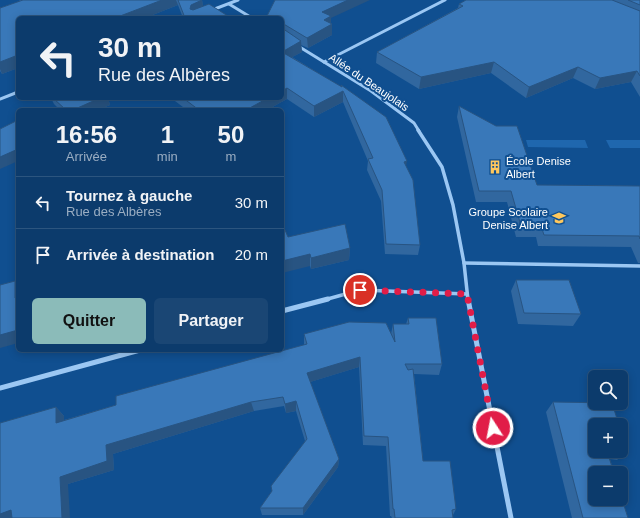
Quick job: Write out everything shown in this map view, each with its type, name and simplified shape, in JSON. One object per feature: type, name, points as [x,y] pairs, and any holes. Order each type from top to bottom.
[{"type":"street","points":[[208,12],[238,0]]},
{"type":"street","points":[[324,62],[444,0]]},
{"type":"street","points":[[229,4],[249,16]]},
{"type":"street","name":"Allée du Beaujolais","points":[[294,44],[370,91],[414,123],[442,167],[453,205],[464,263],[467,294],[511,518]]},
{"type":"street","points":[[0,99],[16,93]]},
{"type":"street","points":[[464,263],[640,266]]},
{"type":"street","points":[[284,310],[360,290],[467,294]]},
{"type":"street","points":[[0,388],[133,352]]},
{"type":"shaded area","points":[[526,140],[585,140],[588,148],[528,147]]},
{"type":"shaded area","points":[[606,140],[640,140],[640,148],[610,148]]},
{"type":"building","points":[[23,0],[162,0],[120,16],[16,16],[16,56],[0,62],[0,8]]},
{"type":"building","points":[[178,0],[202,0],[191,5],[190,9],[193,10],[209,4],[228,16],[184,16]]},
{"type":"building","points":[[275,0],[348,0],[322,12],[331,16],[324,20],[332,24],[307,38],[284,24],[284,16],[267,16]]},
{"type":"building","points":[[466,0],[612,0],[640,11],[640,76],[637,71],[600,78],[578,67],[529,87],[494,62],[421,77],[377,52],[463,6],[459,4]]},
{"type":"building","points":[[628,0],[640,0],[640,5]]},
{"type":"building","points":[[284,29],[301,41],[284,51]]},
{"type":"building","points":[[284,53],[342,87],[341,85],[386,117],[407,161],[404,162],[413,180],[420,245],[386,244],[382,190],[368,159],[373,158],[343,91],[314,106],[287,88],[284,90]]},
{"type":"building","points":[[55,100],[96,100],[78,108],[64,108]]},
{"type":"building","points":[[186,100],[264,100],[250,108],[196,108]]},
{"type":"building","name":"École Denise Albert","points":[[459,106],[496,126],[517,126],[537,185],[640,186],[640,239],[639,236],[544,235],[541,226],[521,226],[511,191],[479,191]]},
{"type":"building","points":[[16,121],[16,150],[0,157],[0,129]]},
{"type":"building","points":[[345,224],[350,248],[311,258],[310,254],[284,260],[284,230],[288,237]]},
{"type":"building","points":[[516,280],[569,280],[581,314],[524,313]]},
{"type":"building","points":[[15,281],[16,331],[0,335],[0,285]]},
{"type":"building","points":[[408,318],[436,318],[442,364],[405,364],[408,370],[413,369],[423,461],[450,461],[456,509],[452,510],[453,518],[395,518],[393,509],[388,437],[364,436],[360,357],[307,373],[339,459],[303,508],[260,508],[272,491],[271,486],[307,439],[296,401],[285,404],[283,397],[251,402],[106,445],[107,461],[60,477],[62,518],[12,518],[11,510],[0,514],[0,423],[56,407],[56,423],[116,405],[116,396],[278,352],[284,352],[284,350],[307,344],[304,334],[349,322],[386,323],[395,342],[393,324],[409,324]]},
{"type":"building","points":[[553,402],[588,403],[588,410],[614,410],[617,418],[588,418],[588,458],[609,458],[612,466],[588,466],[588,506],[624,506],[628,518],[583,518]]},
{"type":"place","name":"École Denise Albert","points":[[495,167]]},
{"type":"place","name":"Groupe Scolaire Denise Albert","points":[[559,218]]},
{"type":"route","points":[[360,290],[467,294],[493,428]]}]
